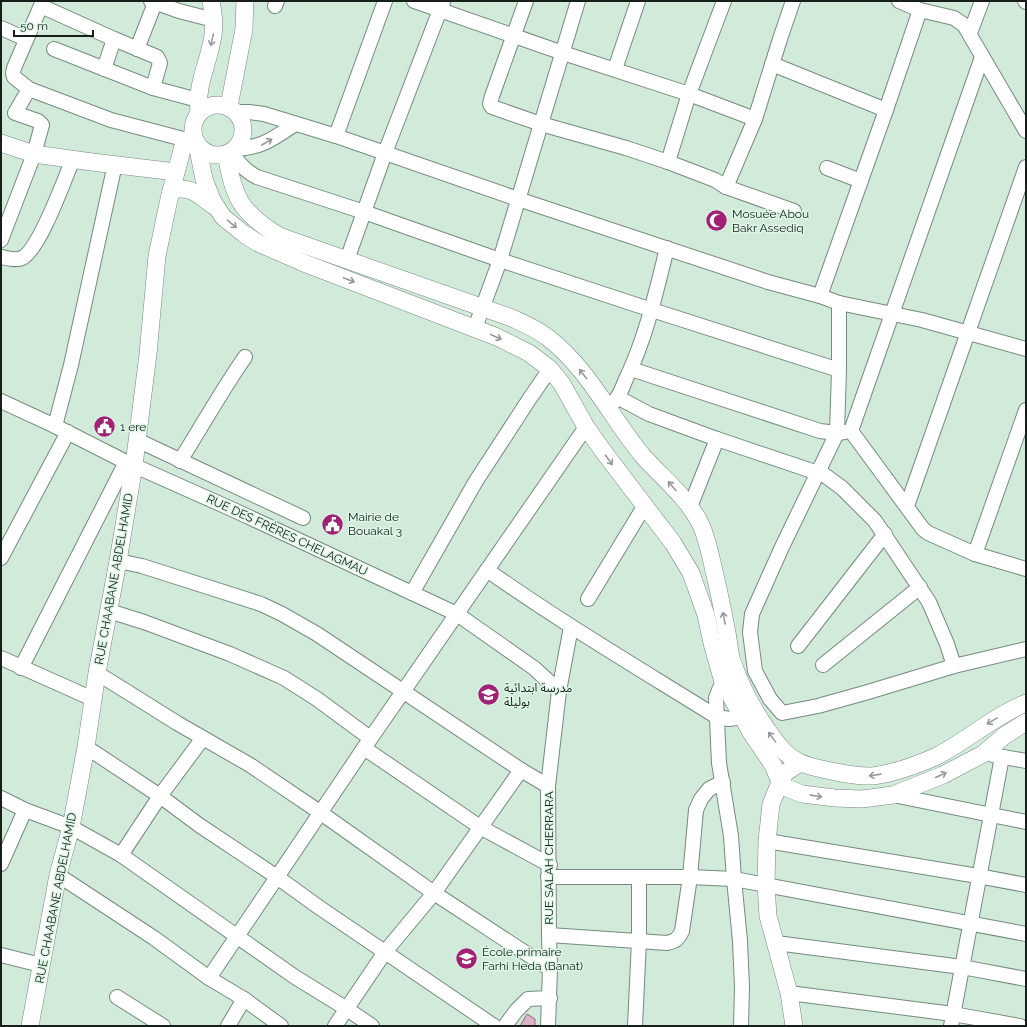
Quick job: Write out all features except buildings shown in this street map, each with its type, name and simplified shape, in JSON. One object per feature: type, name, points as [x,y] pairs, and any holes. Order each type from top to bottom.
[{"type":"main road","points":[[211,1],[214,20],[213,36],[201,81],[199,106],[193,127],[192,140],[208,191],[217,209],[232,225],[258,243],[304,263],[497,337],[529,353],[550,369],[562,384],[585,425],[616,469],[673,543],[690,572],[706,615],[723,682],[742,718],[773,766],[780,782],[787,788],[802,794],[835,798],[862,799],[892,795],[943,775],[983,754],[1004,736],[1026,722]]},
{"type":"main road","points":[[233,109],[244,29],[245,1]]},
{"type":"main road","points":[[173,182],[227,153],[242,141],[244,131],[242,120],[233,109],[219,104],[199,106]]},
{"type":"main road","points":[[192,140],[206,152],[227,153]]},
{"type":"main road","name":"RUE CHAABANE ABDELHAMID","points":[[34,1025],[41,965],[58,875],[70,827],[86,747],[97,674],[118,561],[130,464],[137,440],[148,354],[157,256],[173,182],[183,146],[192,140]]},
{"type":"main road","points":[[1,143],[34,154],[115,164],[173,182],[190,190],[217,209]]},
{"type":"main road","points":[[227,153],[234,191],[244,208],[261,225],[279,236],[512,318],[532,327],[546,336],[561,348],[577,365],[611,405],[629,438],[647,460],[669,482],[690,507],[699,521],[710,555],[732,660],[748,698],[761,720],[789,756],[800,763],[857,777],[874,776],[909,767],[938,755],[1012,709],[1026,703]]},
{"type":"main road","points":[[585,425],[588,403],[611,405]]},
{"type":"main road","points":[[585,425],[598,432],[606,429],[611,405]]},
{"type":"main road","points":[[794,1026],[789,993],[768,916],[766,885],[767,841],[771,804],[780,782],[785,773],[800,763]]},
{"type":"main road","points":[[835,798],[836,772]]},
{"type":"street","points":[[336,136],[385,1]]},
{"type":"street","points":[[414,1],[441,5],[514,36],[689,94],[755,119]]},
{"type":"street","points":[[526,1],[492,96],[491,106],[541,124],[626,148],[668,162],[716,180],[726,187],[794,211]]},
{"type":"street","points":[[475,328],[500,260],[578,1]]},
{"type":"street","points":[[615,69],[638,1]]},
{"type":"street","points":[[668,162],[689,94],[724,1]]},
{"type":"street","points":[[726,187],[755,119],[793,1]]},
{"type":"street","points":[[899,1],[920,10],[954,18],[964,25],[1026,131]]},
{"type":"street","points":[[970,34],[982,1]]},
{"type":"street","points":[[137,48],[153,2],[179,11],[214,20]]},
{"type":"street","points":[[153,88],[160,60],[155,56],[114,39],[42,3],[13,73],[14,77],[29,89],[111,120],[192,140]]},
{"type":"street","points":[[347,260],[441,5]]},
{"type":"street","points":[[820,296],[862,181],[920,10]]},
{"type":"street","points":[[1,28],[26,39]]},
{"type":"street","points":[[104,69],[114,39]]},
{"type":"street","points":[[54,49],[199,106]]},
{"type":"street","points":[[851,431],[982,57]]},
{"type":"street","points":[[772,64],[886,110]]},
{"type":"street","points":[[1,240],[34,154],[42,124],[38,121],[15,114],[14,112],[29,89]]},
{"type":"street","points":[[233,109],[264,114],[336,136],[385,154],[755,278],[820,296],[839,303],[922,320],[1026,349]]},
{"type":"street","points":[[227,153],[263,144],[295,124]]},
{"type":"street","points":[[227,153],[248,173],[257,177],[364,212],[500,260],[839,370]]},
{"type":"street","points":[[1,256],[18,260],[23,258],[40,237],[73,159]]},
{"type":"street","points":[[55,426],[71,365],[115,164]]},
{"type":"street","points":[[907,506],[1026,167]]},
{"type":"street","points":[[827,168],[862,181]]},
{"type":"street","points":[[667,248],[652,310],[631,369],[611,405],[649,414],[717,439],[818,472],[851,496],[875,521],[885,534],[920,587],[929,602],[948,644],[954,666]]},
{"type":"street","points":[[782,713],[770,699],[755,671],[750,632],[752,614],[782,547],[837,433],[839,303]]},
{"type":"street","points":[[180,461],[230,378],[245,357]]},
{"type":"street","points":[[412,593],[476,481],[550,369]]},
{"type":"street","points":[[631,369],[820,431],[837,433],[851,431]]},
{"type":"street","name":"RUE DES FRÈRES CHELAGMAU","points":[[1,401],[68,432],[130,464],[236,511],[363,572],[456,614],[534,668],[559,692]]},
{"type":"street","points":[[975,554],[1026,410]]},
{"type":"street","points":[[209,978],[402,691],[487,570],[585,425]]},
{"type":"street","points":[[851,431],[928,533],[975,554],[1026,569]]},
{"type":"street","points":[[1,558],[68,432]]},
{"type":"street","points":[[690,507],[717,439]]},
{"type":"street","points":[[137,440],[303,518]]},
{"type":"street","points":[[21,668],[130,464]]},
{"type":"street","points":[[588,599],[645,505]]},
{"type":"street","points":[[798,646],[885,534]]},
{"type":"street","points":[[118,561],[142,566],[261,604],[305,626],[521,770],[548,786]]},
{"type":"street","points":[[487,570],[526,598],[571,627],[717,717],[729,719],[742,718]]},
{"type":"street","points":[[823,665],[920,587]]},
{"type":"street","points":[[109,611],[144,622],[224,652],[284,678],[317,700],[367,743],[480,827],[549,871],[639,878],[690,877],[734,879],[1026,934]]},
{"type":"street","name":"RUE SALAH CHERRARA","points":[[548,1026],[550,969],[548,786],[559,692],[571,627]]},
{"type":"street","points":[[761,720],[782,713],[818,706],[847,698],[954,666],[1026,649]]},
{"type":"street","points":[[1,658],[93,699]]},
{"type":"street","points":[[97,674],[202,738],[250,765],[434,893],[550,969]]},
{"type":"street","points":[[723,682],[716,698],[719,763],[731,836],[740,941],[742,987],[741,1026]]},
{"type":"street","points":[[121,855],[160,796],[202,738]]},
{"type":"street","points":[[86,747],[160,796],[199,825],[494,1026]]},
{"type":"street","points":[[983,754],[1026,761]]},
{"type":"street","points":[[952,1020],[978,876],[1002,757]]},
{"type":"street","points":[[336,1026],[385,952],[434,893],[521,770]]},
{"type":"street","points":[[549,935],[667,943],[675,942],[682,931],[690,877],[696,810],[701,799],[709,789],[723,782]]},
{"type":"street","points":[[892,795],[1026,822]]},
{"type":"street","points":[[1,798],[25,810],[70,827],[121,855],[295,977],[372,1026]]},
{"type":"street","points":[[1,864],[25,810]]},
{"type":"street","points":[[767,841],[1026,885]]},
{"type":"street","points":[[58,875],[154,938],[209,978],[244,999],[281,1026]]},
{"type":"street","points":[[635,1026],[639,940],[639,878]]},
{"type":"street","points":[[776,943],[962,967],[1026,979]]},
{"type":"street","points":[[1,955],[41,965]]},
{"type":"street","points":[[789,993],[952,1020],[1020,1026]]},
{"type":"street","points":[[117,998],[163,1026]]},
{"type":"street","points":[[505,1026],[516,1011],[528,999],[550,998]]},
{"type":"street","points":[[228,1026],[244,999]]},
{"type":"place","name":"Mosuée Abou Bakr Assediq","points":[[716,221]]},
{"type":"place","name":"1 ere","points":[[105,427]]},
{"type":"place","name":"Mairie de Bouakal 3","points":[[333,524]]},
{"type":"place","name":"مدرسة ابتدائية بوليلة","points":[[488,695]]},
{"type":"place","name":"École primaire Farhi Heda (Banat)","points":[[466,959]]}]
